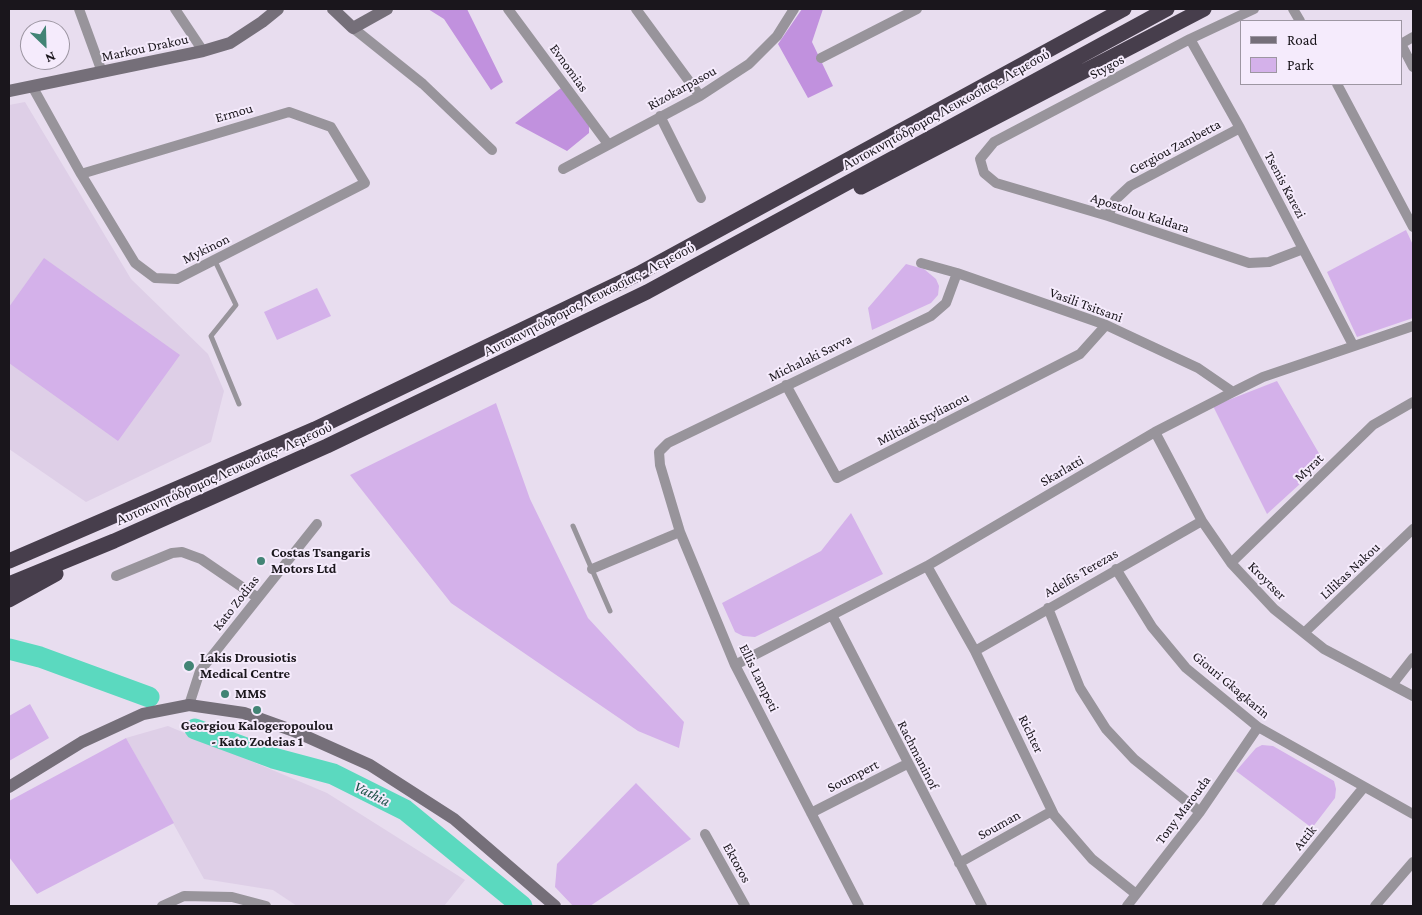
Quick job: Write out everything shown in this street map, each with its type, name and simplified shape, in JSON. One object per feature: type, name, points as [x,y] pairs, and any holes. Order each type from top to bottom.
[{"type":"highway","name":"Αυτοκινητόδρομος Λευκωσίας - Λεμεσού","points":[[9,561],[315,429],[638,274],[1124,9]]},
{"type":"highway","name":"Αυτοκινητόδρομος Λευκωσίας - Λεμεσού","points":[[9,584],[114,541],[327,446],[647,292],[1167,9]]},
{"type":"highway","points":[[1094,48],[1181,9]]},
{"type":"highway","points":[[647,292],[764,237],[1204,9]]},
{"type":"highway","points":[[9,555],[106,520]]},
{"type":"highway","points":[[9,600],[114,541]]},
{"type":"street","points":[[79,9],[102,72]]},
{"type":"street","points":[[175,9],[202,51]]},
{"type":"street","name":"Markou Drakou","points":[[9,90],[202,51],[230,43],[278,9]]},
{"type":"street","points":[[333,9],[353,28],[422,84],[492,150]]},
{"type":"street","points":[[353,28],[387,9]]},
{"type":"street","name":"Evnomias","points":[[508,9],[608,144]]},
{"type":"street","points":[[636,9],[700,96]]},
{"type":"street","name":"Rizokarpasou","points":[[564,169],[700,96],[749,64],[777,36],[794,9]]},
{"type":"street","points":[[821,58],[917,9]]},
{"type":"street","name":"Stygos","points":[[980,159],[994,142],[1190,39],[1254,9]]},
{"type":"street","points":[[1293,9],[1299,20]]},
{"type":"street","points":[[1402,43],[1413,37]]},
{"type":"street","name":"Tsenis Karezi","points":[[1190,39],[1240,128],[1353,345]]},
{"type":"street","points":[[1402,46],[1413,67]]},
{"type":"street","points":[[1338,85],[1413,227]]},
{"type":"street","name":"Mykinon","points":[[32,86],[134,263],[154,278],[177,279],[365,184]]},
{"type":"street","name":"Ermou","points":[[81,174],[289,112],[331,127],[365,184]]},
{"type":"street","points":[[660,116],[702,198]]},
{"type":"street","name":"Gergiou Zambetta","points":[[1108,216],[1115,200],[1130,186],[1240,128]]},
{"type":"street","name":"Apostolou Kaldara","points":[[980,159],[984,174],[996,183],[1108,216],[1249,263],[1269,262],[1303,250]]},
{"type":"street","name":"Vasili Tsitsani","points":[[921,263],[957,273],[1106,325],[1198,368],[1233,392]]},
{"type":"street","name":"Michalaki Savva","points":[[659,452],[668,443],[931,316],[946,303],[957,273]]},
{"type":"street","name":"Miltiadi Stylianou","points":[[786,385],[838,478],[1080,354],[1106,325]]},
{"type":"street","name":"Skarlatti","points":[[735,664],[928,566],[1155,432],[1263,377],[1413,326]]},
{"type":"street","name":"Myrat","points":[[1230,564],[1373,425],[1413,402]]},
{"type":"street","name":"Kroytser","points":[[1155,432],[1202,521],[1230,564],[1274,609],[1324,649],[1413,696]]},
{"type":"street","name":"Ellis Lampeti","points":[[659,452],[660,465],[680,532],[735,664],[858,906]]},
{"type":"street","name":"Adelfis Terezas","points":[[975,651],[1202,521]]},
{"type":"street","name":"Kato Zodias","points":[[189,705],[200,671],[316,524]]},
{"type":"street","name":"Lilikas Nakou","points":[[1305,632],[1413,530]]},
{"type":"street","points":[[592,569],[680,532]]},
{"type":"street","points":[[116,576],[172,553],[182,552],[202,559],[258,598]]},
{"type":"street","name":"Richter","points":[[928,566],[975,651],[1052,811],[1092,859],[1136,894]]},
{"type":"street","name":"Giouri Gkagkarin","points":[[1116,569],[1152,626],[1186,668],[1258,728],[1413,814]]},
{"type":"street","points":[[1048,608],[1080,688],[1106,729],[1134,759],[1200,812]]},
{"type":"street","name":"Rachmaninof","points":[[832,615],[907,764],[982,906]]},
{"type":"street","points":[[1392,685],[1413,658]]},
{"type":"street","points":[[9,787],[82,742],[143,714],[189,705],[244,713],[294,731],[370,765],[454,819],[555,906]]},
{"type":"street","name":"Tony Marouda","points":[[1126,906],[1200,812],[1258,728]]},
{"type":"street","name":"Soumpert","points":[[811,813],[907,764]]},
{"type":"street","name":"Attik","points":[[1268,906],[1364,787]]},
{"type":"street","name":"Souman","points":[[959,863],[1052,811]]},
{"type":"street","name":"Ektoros","points":[[706,834],[745,906]]},
{"type":"street","points":[[1375,906],[1413,862]]},
{"type":"street","points":[[162,906],[184,896],[232,897],[266,906]]},
{"type":"lane","points":[[215,261],[236,304],[211,336],[239,404]]},
{"type":"lane","points":[[573,526],[610,611]]},
{"type":"shaded area","points":[[428,9],[467,9],[503,82],[491,90],[444,19]]},
{"type":"shaded area","points":[[802,9],[823,9],[812,42],[833,86],[808,98],[778,44]]},
{"type":"shaded area","points":[[561,88],[589,126],[589,133],[567,151],[515,123]]},
{"type":"shaded area","points":[[25,102],[131,279],[208,354],[224,391],[211,442],[86,502],[9,449],[9,105]]},
{"type":"shaded area","points":[[168,726],[327,793],[465,880],[444,906],[297,906],[273,890],[204,879],[126,738]]},
{"type":"green space","points":[[1406,230],[1413,245],[1413,318],[1357,337],[1327,272]]},
{"type":"green space","points":[[44,258],[180,355],[118,441],[9,363],[9,307]]},
{"type":"green space","points":[[906,264],[924,269],[936,279],[939,286],[938,295],[931,303],[872,330],[868,308]]},
{"type":"green space","points":[[317,288],[331,316],[277,340],[264,312]]},
{"type":"green space","points":[[1277,381],[1324,462],[1267,514],[1213,406]]},
{"type":"green space","points":[[496,403],[530,499],[588,618],[684,722],[679,748],[638,731],[451,603],[350,475]]},
{"type":"green space","points":[[851,513],[883,574],[755,637],[743,636],[735,632],[722,603],[821,551]]},
{"type":"green space","points":[[30,704],[49,738],[9,761],[9,716]]},
{"type":"green space","points":[[126,738],[174,823],[37,894],[9,857],[9,801]]},
{"type":"green space","points":[[1262,745],[1273,746],[1334,781],[1336,789],[1335,798],[1312,828],[1236,771],[1256,748]]},
{"type":"green space","points":[[636,783],[691,839],[590,906],[573,906],[555,887],[557,864]]},
{"type":"waterway","name":"Vathia","points":[[9,649],[40,657],[149,697]]},
{"type":"waterway","name":"Vathia","points":[[195,729],[273,758],[333,774],[405,810],[522,906]]},
{"type":"place","name":"Costas Tsangaris Motors Ltd","points":[[261,561]]},
{"type":"place","name":"Lakis Drousiotis Medical Centre","points":[[189,666]]},
{"type":"place","name":"MMS","points":[[225,694]]},
{"type":"place","name":"Georgiou Kalogeropoulou - Kato Zodeias 1","points":[[257,710]]}]
